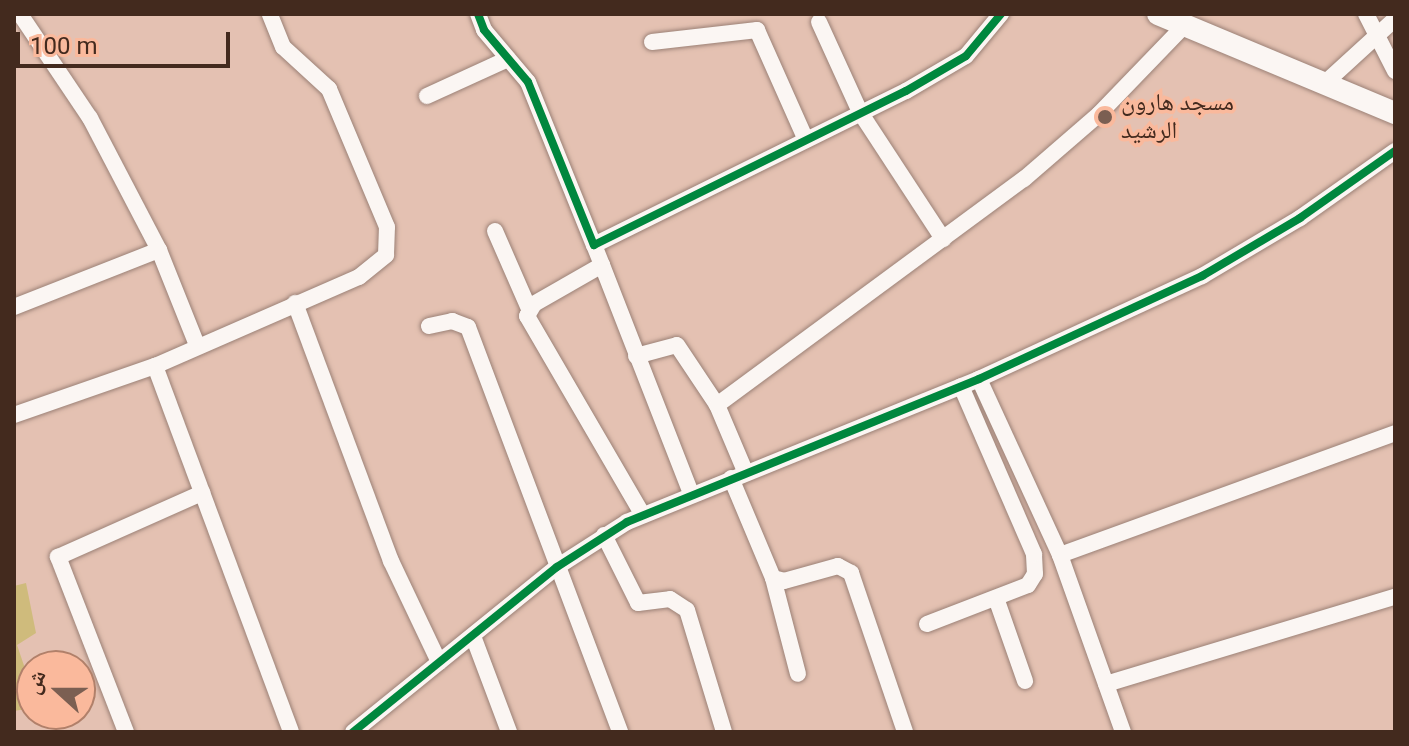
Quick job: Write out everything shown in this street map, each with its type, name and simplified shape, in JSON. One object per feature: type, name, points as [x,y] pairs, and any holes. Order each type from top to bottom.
[{"type":"main road","points":[[1158,14],[1395,113]]},
{"type":"street","points":[[20,14],[90,118],[159,250],[197,345]]},
{"type":"street","points":[[14,415],[155,366],[197,345],[359,277],[386,255],[389,240],[329,89],[283,47],[270,14]]},
{"type":"street","points":[[478,14],[484,30],[528,82],[691,493]]},
{"type":"street","points":[[594,245],[806,140],[966,56],[1001,14]]},
{"type":"street","points":[[1366,14],[1395,71]]},
{"type":"street","points":[[1325,83],[1395,19]]},
{"type":"street","points":[[819,22],[860,112],[943,239]]},
{"type":"street","points":[[717,405],[1024,179],[1099,114],[1185,25]]},
{"type":"street","points":[[652,42],[757,30],[806,140]]},
{"type":"street","points":[[427,96],[508,59]]},
{"type":"street","points":[[359,730],[557,567],[604,535],[691,493],[979,379],[1202,276],[1300,218],[1395,151]]},
{"type":"street","points":[[495,231],[529,309],[535,333],[643,515]]},
{"type":"street","points":[[14,307],[159,250]]},
{"type":"street","points":[[529,309],[602,265]]},
{"type":"street","points":[[295,303],[391,561],[439,662]]},
{"type":"street","points":[[429,326],[452,321],[468,327],[620,732]]},
{"type":"street","points":[[636,356],[677,345],[717,405],[773,578],[798,674]]},
{"type":"street","points":[[155,366],[291,732]]},
{"type":"street","points":[[979,379],[1060,555],[1123,732]]},
{"type":"street","points":[[927,624],[1031,582],[1035,560],[961,386]]},
{"type":"street","points":[[1060,555],[1395,433]]},
{"type":"street","points":[[126,732],[58,557],[202,493]]},
{"type":"street","points":[[604,535],[638,603],[670,599],[687,610],[724,732]]},
{"type":"street","points":[[773,578],[784,581],[838,566],[851,573],[905,732]]},
{"type":"street","points":[[1106,684],[1395,597]]},
{"type":"street","points":[[996,598],[1025,681]]},
{"type":"street","points":[[473,636],[509,732]]},
{"type":"shaded area","points":[[26,583],[36,633],[17,645],[14,711],[14,586]]},
{"type":"cycle path","points":[[478,14],[484,30],[528,82],[594,245],[906,91],[966,56],[1001,14]]},
{"type":"cycle path","points":[[353,732],[557,567],[627,522],[979,379],[1202,276],[1300,218],[1395,151]]},
{"type":"place","name":"مسجد هارون الرشيد","points":[[1105,117]]}]
